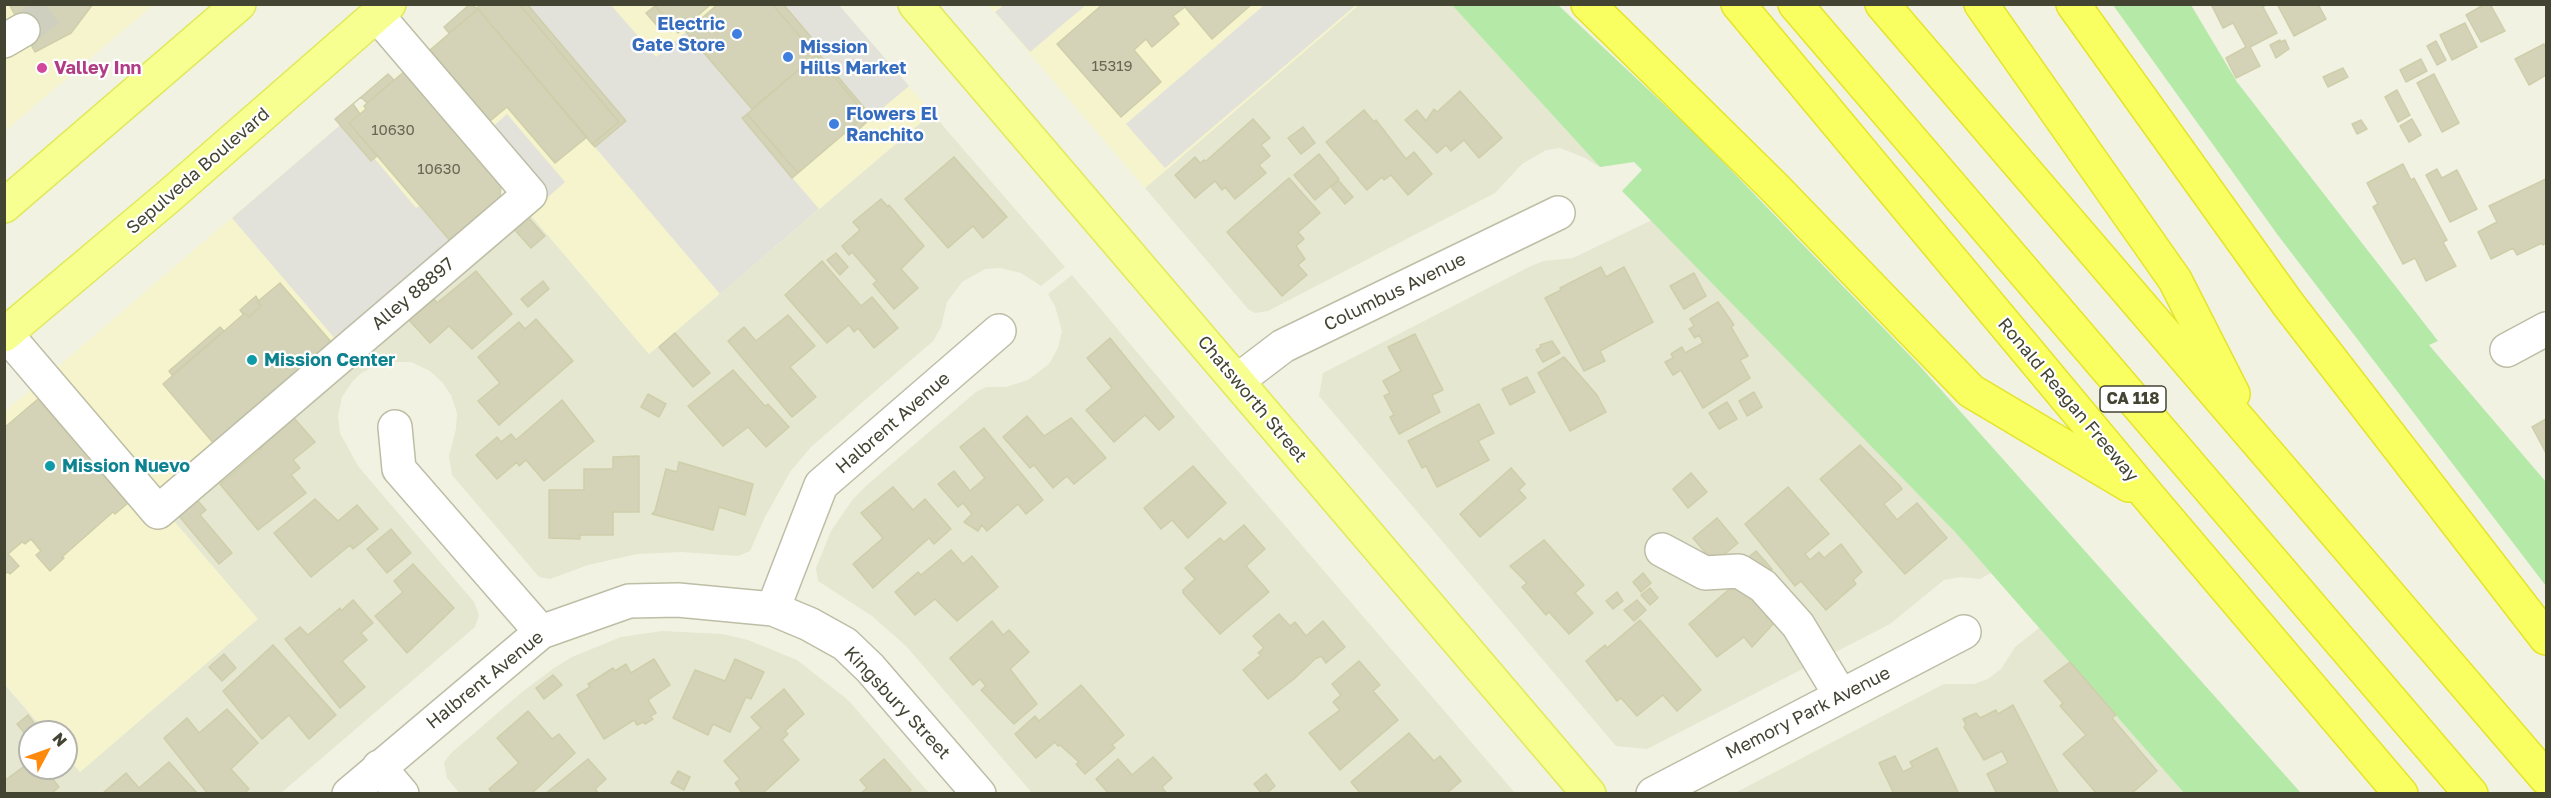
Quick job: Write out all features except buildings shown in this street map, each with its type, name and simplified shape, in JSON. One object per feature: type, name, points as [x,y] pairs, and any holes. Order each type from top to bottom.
[{"type":"highway","points":[[1588,4],[1773,186],[1971,391],[2149,497]]},
{"type":"highway","name":"Ronald Reagan Freeway","points":[[1738,4],[2149,497],[2401,794]]},
{"type":"highway","name":"CA 118","points":[[1795,4],[2471,794]]},
{"type":"highway","name":"CA 118","points":[[1825,4],[2497,794]]},
{"type":"highway","points":[[1882,4],[2547,778]]},
{"type":"highway","points":[[1981,4],[2175,280],[2257,441]]},
{"type":"highway","points":[[2073,4],[2288,304],[2547,638]]},
{"type":"main road","points":[[4,206],[239,4]]},
{"type":"main road","name":"Chatsworth Street","points":[[915,4],[1589,794]]},
{"type":"main road","name":"Sepulveda Boulevard","points":[[5,334],[168,197],[383,10]]},
{"type":"street","name":"Alley 88897","points":[[5,334],[158,512],[512,210],[530,194],[383,10]]},
{"type":"street","name":"Columbus Avenue","points":[[1237,381],[1283,346],[1558,213]]},
{"type":"street","points":[[2507,350],[2547,329]]},
{"type":"street","name":"Halbrent Avenue","points":[[349,794],[541,632],[629,601],[678,600],[773,609],[821,485],[999,331]]},
{"type":"street","points":[[395,427],[399,469],[541,632]]},
{"type":"street","points":[[1662,550],[1705,573],[1739,571],[1763,586],[1798,625],[1841,696]]},
{"type":"street","name":"Kingsbury Street","points":[[773,609],[809,624],[845,644],[870,668],[979,794]]},
{"type":"street","name":"Memory Park Avenue","points":[[1653,794],[1964,632]]},
{"type":"street","points":[[379,767],[402,794]]},
{"type":"shaded area","points":[[1359,4],[1452,5],[1600,167],[1560,148],[1546,150],[1522,164],[1495,193],[1268,311],[1255,313],[1248,309],[1145,188]]},
{"type":"shaded area","name":"Valley Inn","points":[[5,5],[153,5],[5,131]]},
{"type":"shaded area","points":[[481,5],[839,5],[932,113],[649,354],[529,213],[546,198],[423,54]]},
{"type":"shaded area","points":[[527,5],[611,5],[656,57],[686,32],[752,109],[742,119],[819,209],[720,294],[595,147],[625,121]]},
{"type":"shaded area","points":[[783,5],[839,5],[909,86],[872,117],[818,53]]},
{"type":"shaded area","points":[[988,5],[1359,5],[1145,188]]},
{"type":"shaded area","points":[[1004,5],[1086,5],[1030,52],[995,12]]},
{"type":"shaded area","points":[[1262,5],[1356,5],[1165,168],[1126,124]]},
{"type":"shaded area","points":[[405,69],[501,181],[500,201],[160,493],[54,370]]},
{"type":"shaded area","points":[[932,113],[1065,267],[1041,286],[1021,273],[1000,268],[985,269],[962,282],[947,302],[941,327],[933,341],[811,447],[790,472],[764,519],[750,551],[738,556],[682,552],[637,554],[588,565],[550,579],[539,577],[452,475],[449,456],[456,429],[457,413],[451,395],[442,382],[430,371],[411,362],[384,362],[361,373],[342,397],[338,416],[340,433],[358,466],[474,602],[479,615],[475,627],[281,793],[5,793],[4,684],[36,720],[18,720],[18,780],[78,780],[78,770],[80,772],[257,619],[171,518],[529,213],[649,354]]},
{"type":"shaded area","points":[[507,114],[565,182],[547,198],[488,131]]},
{"type":"shaded area","points":[[346,120],[416,208],[419,206],[452,243],[337,341],[232,218]]},
{"type":"shaded area","points":[[1652,220],[1955,532],[1991,573],[1980,579],[1960,577],[1944,580],[1890,624],[1647,749],[1616,746],[1319,396],[1323,373],[1531,266],[1544,261],[1573,258]]},
{"type":"shaded area","points":[[1072,275],[1515,793],[1032,793],[906,646],[872,616],[818,581],[816,568],[831,531],[853,499],[867,485],[976,392],[986,387],[1006,387],[1028,380],[1049,364],[1058,348],[1062,331],[1055,306],[1048,294]]},
{"type":"shaded area","points":[[32,389],[138,510],[163,531],[174,521],[258,619],[80,772],[78,770],[78,720],[36,720],[5,684],[4,412]]},
{"type":"shaded area","points":[[2039,628],[2184,793],[1733,794],[1944,684],[1974,684],[1988,679],[2001,669],[2015,647]]},
{"type":"shaded area","points":[[662,631],[722,634],[748,640],[797,660],[848,700],[929,793],[460,794],[447,778],[444,763],[450,754],[522,692],[554,668],[572,657],[621,637]]},
{"type":"green space","points":[[1557,4],[1702,140],[1918,364],[2301,793],[2184,793],[1955,532],[1622,191],[1642,170],[1634,162],[1600,167],[1452,5]]},
{"type":"green space","points":[[2113,5],[2191,5],[2237,82],[2438,341],[2429,345],[2546,482],[2546,586],[2277,234]]},
{"type":"tunnel","points":[[23,30],[57,4]]},
{"type":"place","name":"Electric Gate Store","points":[[737,34]]},
{"type":"place","name":"Mission Hills Market","points":[[788,57]]},
{"type":"place","name":"Valley Inn","points":[[42,68]]},
{"type":"place","name":"Flowers El Ranchito","points":[[834,124]]},
{"type":"place","name":"Mission Center","points":[[252,360]]},
{"type":"place","name":"Mission Nuevo","points":[[50,466]]}]
